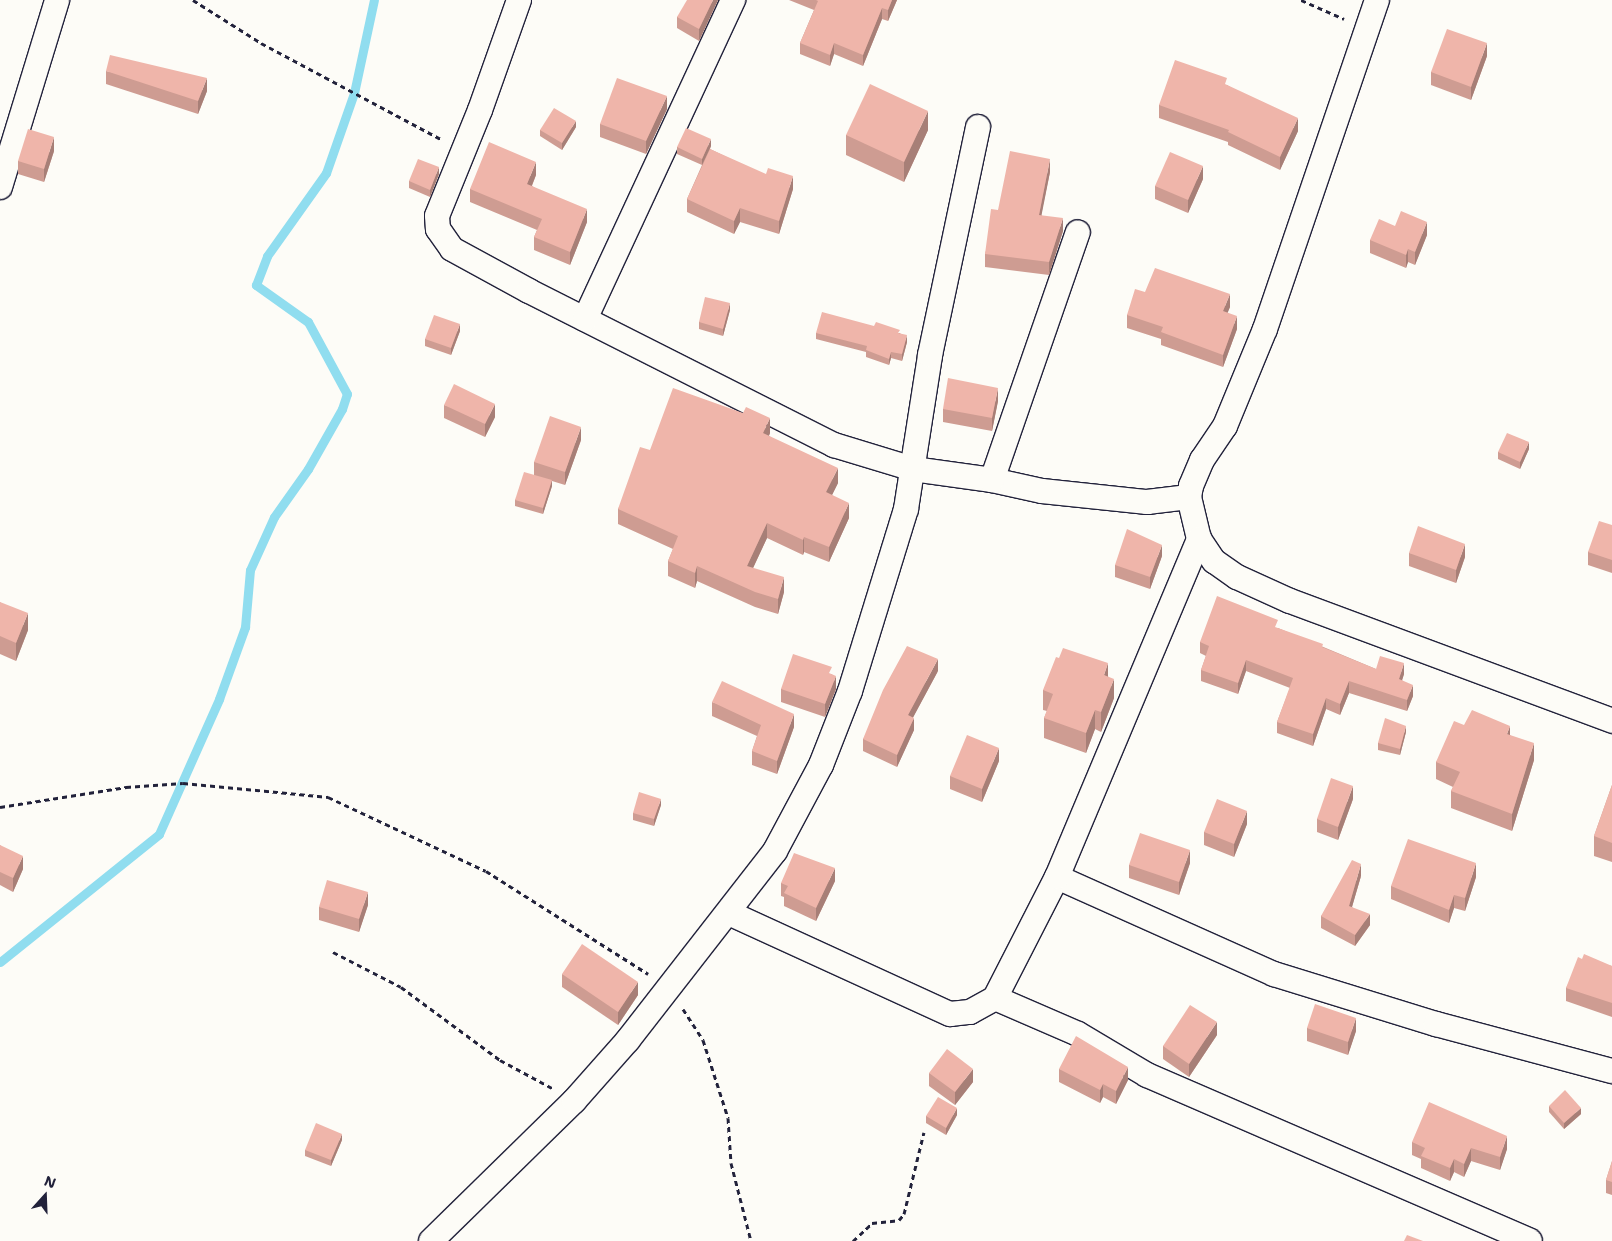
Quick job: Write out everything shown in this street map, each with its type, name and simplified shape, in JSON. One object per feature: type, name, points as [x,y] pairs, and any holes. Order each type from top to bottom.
[{"type":"street","points":[[0,187],[57,0]]},
{"type":"street","points":[[519,0],[480,110],[461,150],[437,216],[438,229],[444,241],[461,254],[834,445],[912,469],[992,480],[1042,490],[1147,502],[1189,497]]},
{"type":"street","points":[[585,319],[733,0]]},
{"type":"street","points":[[1377,0],[1365,28],[1265,329],[1225,426],[1202,460],[1189,497],[1199,539],[1214,561],[1237,577],[1290,601],[1612,721]]},
{"type":"street","points":[[431,1241],[574,1101],[670,988],[776,851],[821,765],[850,690],[906,509],[930,355],[978,127]]},
{"type":"street","points":[[992,480],[1078,232]]},
{"type":"street","points":[[729,912],[950,1014],[970,1012],[995,998],[1057,877],[1199,539]]},
{"type":"street","points":[[1057,877],[1274,974],[1436,1024],[1612,1071]]},
{"type":"street","points":[[995,998],[1078,1034],[1147,1075],[1530,1241]]},
{"type":"path","points":[[193,0],[261,43],[461,150]]},
{"type":"path","points":[[1301,0],[1365,28]]},
{"type":"path","points":[[0,807],[126,787],[183,783],[328,797],[486,871],[670,988],[703,1040],[728,1118],[731,1163],[751,1241]]},
{"type":"path","points":[[333,952],[401,987],[500,1060],[574,1101]]},
{"type":"path","points":[[853,1241],[872,1223],[899,1220],[904,1214],[924,1132]]},
{"type":"building","points":[[687,0],[713,0],[699,29],[677,17]]},
{"type":"building","points":[[816,0],[892,0],[888,10],[882,8],[863,55],[834,43],[830,55],[800,43],[818,1]]},
{"type":"building","points":[[1447,29],[1487,43],[1471,87],[1431,72]]},
{"type":"building","points":[[110,55],[207,78],[198,101],[106,71]]},
{"type":"building","points":[[1175,60],[1227,78],[1225,84],[1298,118],[1280,157],[1228,132],[1229,130],[1159,105]]},
{"type":"building","points":[[617,78],[667,96],[646,141],[600,124]]},
{"type":"building","points":[[870,84],[928,111],[904,162],[846,135]]},
{"type":"building","points":[[554,108],[576,121],[562,143],[540,130]]},
{"type":"building","points":[[686,128],[711,139],[702,159],[677,147]]},
{"type":"building","points":[[28,129],[54,137],[44,169],[18,161]]},
{"type":"building","points":[[489,142],[536,162],[527,184],[587,209],[570,252],[534,237],[542,219],[470,189]]},
{"type":"building","points":[[710,149],[766,174],[768,168],[793,176],[779,221],[740,208],[734,221],[687,199]]},
{"type":"building","points":[[1010,151],[1050,159],[1039,215],[1063,218],[1049,262],[985,254],[991,209],[998,210]]},
{"type":"building","points":[[1170,152],[1203,166],[1188,200],[1155,186]]},
{"type":"building","points":[[418,159],[439,167],[430,190],[409,181]]},
{"type":"building","points":[[1401,211],[1427,222],[1415,252],[1408,249],[1406,255],[1370,240],[1379,219],[1395,226]]},
{"type":"building","points":[[1155,268],[1230,294],[1223,311],[1237,316],[1223,355],[1161,332],[1163,327],[1127,315],[1135,289],[1145,292]]},
{"type":"building","points":[[705,297],[730,303],[723,329],[699,322]]},
{"type":"building","points":[[822,312],[874,326],[876,322],[900,330],[898,333],[907,335],[902,354],[891,352],[889,359],[866,350],[867,346],[816,333]]},
{"type":"building","points":[[434,315],[460,324],[451,348],[425,339]]},
{"type":"building","points":[[948,378],[998,388],[992,418],[943,409]]},
{"type":"building","points":[[454,384],[495,404],[485,424],[444,405]]},
{"type":"building","points":[[673,388],[743,413],[746,407],[770,418],[763,433],[838,468],[826,492],[849,503],[829,547],[804,537],[803,540],[767,523],[747,566],[784,577],[778,599],[755,592],[697,566],[695,573],[668,561],[678,536],[618,509],[640,447],[650,450]]},
{"type":"building","points":[[550,416],[581,427],[565,472],[534,462]]},
{"type":"building","points":[[1507,433],[1529,442],[1520,462],[1498,452]]},
{"type":"building","points":[[524,472],[552,480],[543,508],[515,500]]},
{"type":"building","points":[[1599,521],[1612,525],[1612,560],[1588,552]]},
{"type":"building","points":[[1418,526],[1465,544],[1456,570],[1409,553]]},
{"type":"building","points":[[1127,529],[1162,545],[1150,577],[1115,565]]},
{"type":"building","points":[[1217,596],[1278,620],[1275,627],[1323,644],[1322,647],[1376,669],[1380,656],[1404,663],[1399,679],[1413,685],[1407,700],[1349,681],[1340,704],[1326,698],[1313,734],[1277,722],[1293,678],[1246,660],[1238,683],[1201,670],[1209,646],[1200,642]]},
{"type":"building","points":[[0,602],[28,613],[16,643],[0,636]]},
{"type":"building","points":[[907,646],[938,659],[908,715],[914,718],[897,755],[863,739],[883,690]]},
{"type":"building","points":[[1063,648],[1108,663],[1104,675],[1114,679],[1101,712],[1095,710],[1086,733],[1044,718],[1053,694],[1043,690],[1056,657],[1059,658]]},
{"type":"building","points":[[793,654],[832,667],[829,673],[836,676],[825,704],[781,689]]},
{"type":"building","points":[[722,681],[794,714],[777,761],[752,751],[761,725],[712,702]]},
{"type":"building","points":[[1472,710],[1510,726],[1507,734],[1534,743],[1512,814],[1451,791],[1460,772],[1436,762],[1454,721],[1464,725]]},
{"type":"building","points":[[1385,718],[1406,726],[1400,749],[1378,743]]},
{"type":"building","points":[[967,735],[999,748],[982,789],[950,776]]},
{"type":"building","points":[[1331,778],[1353,786],[1338,827],[1317,819]]},
{"type":"building","points":[[1612,785],[1612,843],[1594,836]]},
{"type":"building","points":[[639,792],[661,799],[654,819],[633,813]]},
{"type":"building","points":[[1217,799],[1247,811],[1234,844],[1204,832]]},
{"type":"building","points":[[1140,833],[1190,850],[1179,882],[1129,865]]},
{"type":"building","points":[[1408,839],[1476,863],[1465,898],[1454,895],[1449,910],[1391,886]]},
{"type":"building","points":[[0,845],[23,856],[13,878],[0,872]]},
{"type":"building","points":[[794,853],[835,868],[816,908],[784,893],[788,886],[781,883]]},
{"type":"building","points":[[1352,860],[1361,864],[1349,906],[1370,914],[1355,935],[1321,916]]},
{"type":"building","points":[[327,880],[368,892],[359,919],[319,907]]},
{"type":"building","points":[[582,944],[638,982],[618,1012],[562,974]]},
{"type":"building","points":[[1584,954],[1612,966],[1612,1003],[1566,988],[1578,957],[1582,959]]},
{"type":"building","points":[[1315,1004],[1356,1018],[1348,1042],[1307,1028]]},
{"type":"building","points":[[1190,1005],[1217,1022],[1189,1064],[1163,1046]]},
{"type":"building","points":[[1076,1036],[1128,1067],[1116,1091],[1103,1084],[1100,1090],[1059,1069]]},
{"type":"building","points":[[947,1049],[973,1069],[955,1092],[929,1073]]},
{"type":"building","points":[[1565,1090],[1581,1108],[1564,1123],[1549,1106]]},
{"type":"building","points":[[938,1097],[957,1108],[946,1128],[926,1116]]},
{"type":"building","points":[[1429,1102],[1507,1136],[1500,1157],[1471,1148],[1464,1164],[1454,1159],[1450,1168],[1421,1156],[1425,1148],[1412,1142]]},
{"type":"building","points":[[316,1123],[342,1134],[331,1160],[305,1150]]},
{"type":"building","points":[[1612,1161],[1612,1182],[1606,1180]]},
{"type":"building","points":[[1407,1235],[1423,1241],[1404,1241]]},
{"type":"waterway","points":[[0,962],[159,834],[219,699],[245,627],[250,570],[274,517],[308,469],[342,409],[347,394],[308,322],[256,285],[267,256],[326,173],[354,93],[374,0]]}]
